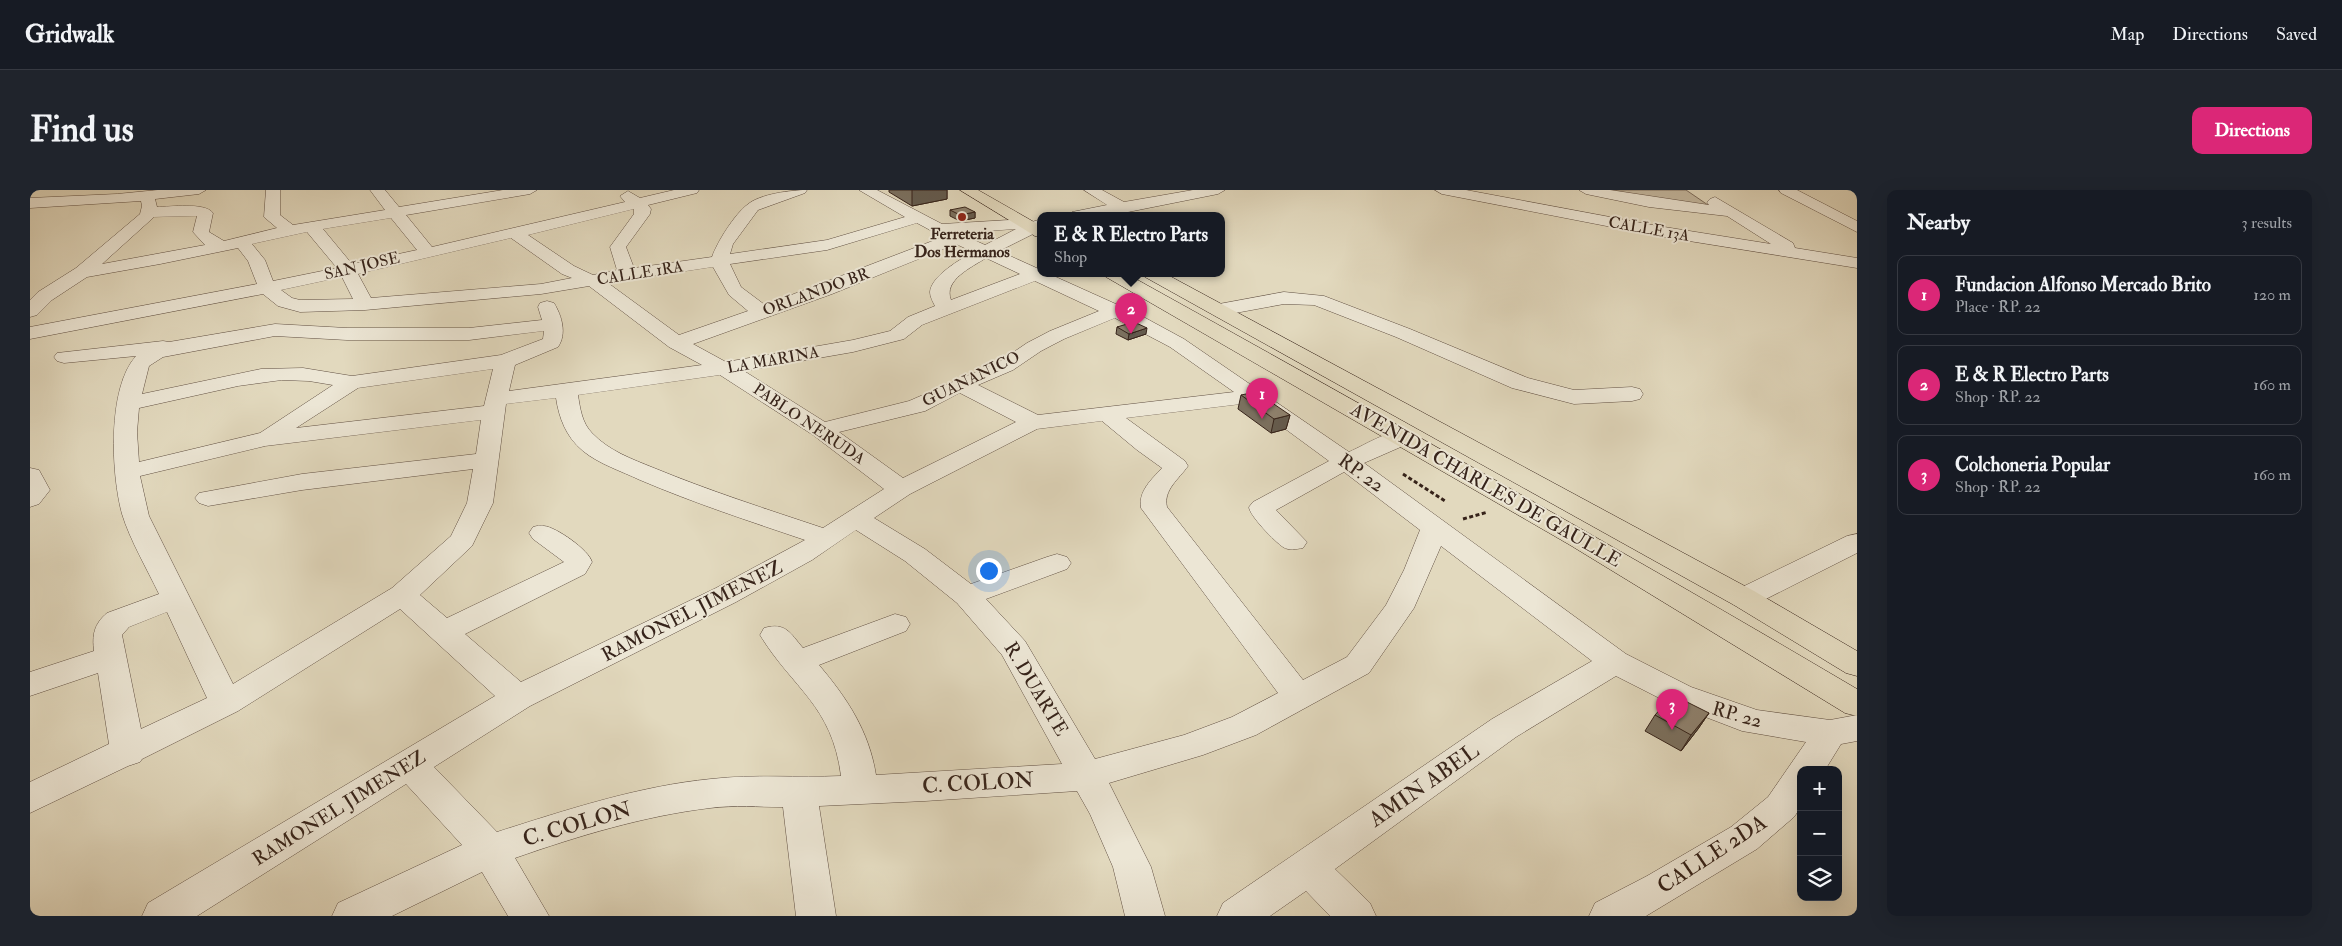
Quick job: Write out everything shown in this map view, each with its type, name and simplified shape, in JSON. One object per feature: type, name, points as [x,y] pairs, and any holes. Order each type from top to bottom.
[{"type":"main road","points":[[967,190],[1037,222]]},
{"type":"main road","name":"AVENIDA CHARLES DE GAULLE","points":[[1119,277],[1404,437],[1724,623],[1857,704]]},
{"type":"main road","name":"AVENIDA CHARLES DE GAULLE","points":[[1158,277],[1744,598],[1857,665]]},
{"type":"street","points":[[30,311],[45,296],[82,272],[148,205],[183,191],[199,190]]},
{"type":"street","points":[[273,190],[272,218],[290,230]]},
{"type":"street","points":[[377,190],[427,252]]},
{"type":"street","points":[[82,272],[118,268],[311,226],[530,190]]},
{"type":"street","points":[[617,190],[643,209],[642,214],[618,247],[627,274]]},
{"type":"street","name":"SAN JOSE","points":[[30,334],[126,317],[267,288],[692,190]]},
{"type":"street","points":[[763,312],[738,297],[730,287],[718,260],[725,244],[753,207],[800,190]]},
{"type":"street","name":"RP. 22","points":[[866,190],[937,228],[1036,274]]},
{"type":"street","points":[[1091,190],[1123,208]]},
{"type":"street","name":"CALLE 13A","points":[[1442,190],[1658,231],[1857,263]]},
{"type":"street","points":[[1490,190],[1530,208]]},
{"type":"street","points":[[1586,190],[1648,202],[1731,212]]},
{"type":"street","points":[[1786,190],[1857,227]]},
{"type":"street","points":[[1097,212],[1206,191]]},
{"type":"street","points":[[30,203],[119,195],[148,205],[206,212],[200,232],[202,235],[208,240],[233,244],[256,260],[267,288]]},
{"type":"street","points":[[1706,196],[1797,253]]},
{"type":"street","points":[[937,228],[1037,222]]},
{"type":"street","points":[[946,309],[940,295],[940,287],[948,278],[960,267],[1037,223]]},
{"type":"street","points":[[311,226],[347,270],[364,301]]},
{"type":"street","name":"CALLE 1RA","points":[[267,288],[285,302],[300,306],[541,290],[627,274],[937,228]]},
{"type":"street","name":"ORLANDO BR","points":[[676,343],[826,290],[937,228]]},
{"type":"street","name":"PABLO NERUDA","points":[[514,232],[568,270],[597,283],[676,343],[739,378],[821,430],[901,490]]},
{"type":"street","name":"LA MARINA","points":[[264,439],[495,406],[566,390],[721,369],[886,339],[905,331],[915,321],[1036,274]]},
{"type":"street","name":"RP. 22","points":[[1042,277],[1169,339],[1254,396],[1435,527],[1616,662],[1714,710],[1754,722],[1844,731]]},
{"type":"street","points":[[127,404],[254,377],[278,374],[303,374],[352,382],[505,361],[551,343],[554,338],[553,324],[541,290]]},
{"type":"street","points":[[1219,310],[1284,298],[1317,300],[1403,333],[1520,384],[1574,397],[1632,394]]},
{"type":"street","name":"GUANANICO","points":[[821,430],[917,406],[960,385],[1009,365],[1034,347],[1057,335],[1115,311]]},
{"type":"street","points":[[226,703],[136,516],[130,496],[127,404],[140,364],[146,358],[158,352],[175,347],[275,330],[348,334],[468,334],[553,324]]},
{"type":"street","points":[[64,357],[175,347]]},
{"type":"street","points":[[30,798],[128,753],[226,703],[402,595],[462,540],[480,503],[495,406],[505,361]]},
{"type":"street","points":[[128,472],[264,439],[352,382]]},
{"type":"street","points":[[960,385],[1034,422]]},
{"type":"street","points":[[566,390],[568,408],[578,432],[586,441],[609,458],[672,484],[825,538]]},
{"type":"street","name":"RAMONEL JIMENEZ","points":[[181,911],[518,698],[726,595],[802,554],[901,490],[1034,422],[1254,396]]},
{"type":"street","points":[[1106,413],[1145,445],[1176,466],[1153,496],[1154,508],[1299,698]]},
{"type":"street","points":[[1293,542],[1261,508],[1347,463],[1404,437]]},
{"type":"street","points":[[208,498],[302,482],[487,460]]},
{"type":"street","points":[[30,475],[37,490],[30,499]]},
{"type":"street","name":"R. DUARTE","points":[[855,518],[915,555],[968,596],[1014,649],[1106,810],[1132,867],[1145,916]]},
{"type":"street","name":"C. COLON","points":[[352,916],[490,850],[613,813],[704,794],[799,792],[1085,776],[1191,746],[1244,726],[1358,665],[1399,608],[1418,570],[1435,527]]},
{"type":"street","points":[[444,632],[575,568],[578,562],[577,558],[542,533]]},
{"type":"street","points":[[1744,598],[1857,542]]},
{"type":"street","points":[[968,596],[1057,563]]},
{"type":"street","points":[[402,595],[518,698]]},
{"type":"street","points":[[128,753],[107,634],[112,625],[118,620],[176,598]]},
{"type":"street","points":[[797,662],[895,624]]},
{"type":"street","points":[[776,635],[844,724],[852,744],[861,789]]},
{"type":"street","points":[[30,684],[111,657]]},
{"type":"street","name":"AMIN ABEL","points":[[1237,916],[1309,868],[1506,727],[1616,662]]},
{"type":"street","points":[[1810,766],[1844,731]]},
{"type":"street","points":[[410,765],[490,850],[529,916]]},
{"type":"street","name":"CALLE 2DA","points":[[1609,916],[1661,888],[1744,838],[1781,807],[1797,783]]},
{"type":"street","points":[[799,792],[816,916]]},
{"type":"street","points":[[1309,868],[1356,916]]},
{"type":"path","points":[[1435,527],[1517,503]]},
{"type":"shaded area","points":[[1602,190],[1686,190],[1708,205],[1703,205]]},
{"type":"building","points":[[965,207],[975,212],[960,215],[950,210]]},
{"type":"building","points":[[1134,322],[1147,328],[1129,334],[1117,327]]},
{"type":"building","points":[[1256,392],[1290,415],[1274,419],[1241,395]]},
{"type":"building","points":[[1673,695],[1709,713],[1691,735],[1655,715]]},
{"type":"place","name":"Ferreteria Dos Hermanos","points":[[962,217]]},
{"type":"place","name":"E & R Electro Parts","points":[[1131,334]]},
{"type":"place","name":"Fundacion Alfonso Mercado Brito","points":[[1262,419]]},
{"type":"place","name":"Colchoneria Popular","points":[[1672,730]]}]
